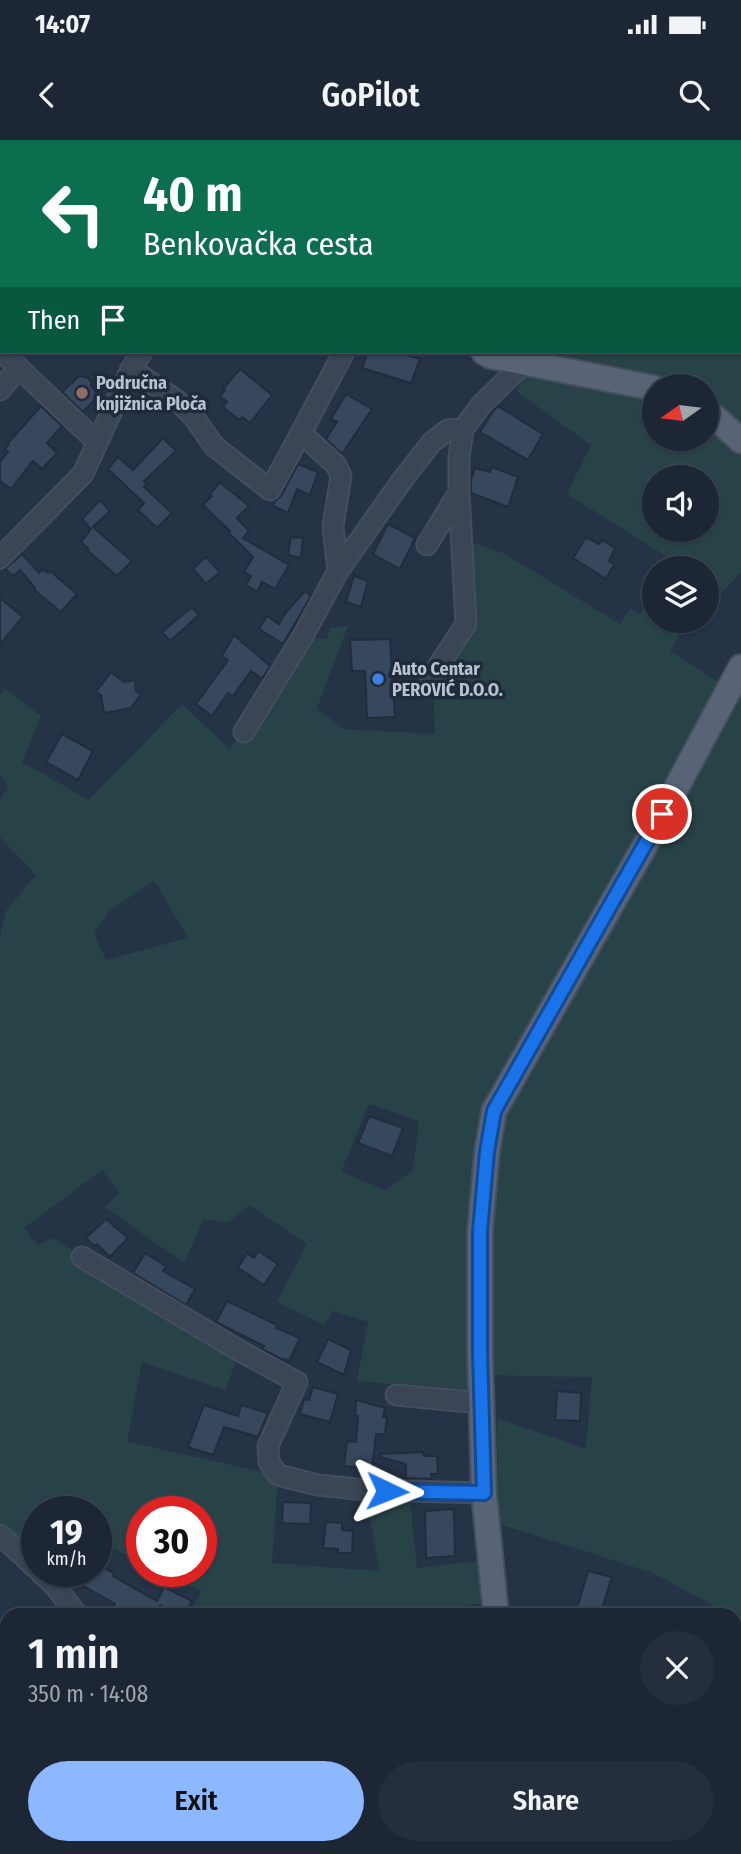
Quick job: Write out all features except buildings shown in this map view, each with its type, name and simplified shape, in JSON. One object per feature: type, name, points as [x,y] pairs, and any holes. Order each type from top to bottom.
[{"type":"main road","points":[[488,354],[527,357],[642,385]]},
{"type":"main road","points":[[719,421],[741,441]]},
{"type":"main road","points":[[495,1608],[484,1493],[480,1231],[487,1152],[494,1111],[651,835],[741,667]]},
{"type":"street","points":[[4,354],[97,442]]},
{"type":"street","points":[[0,558],[83,474],[131,369],[141,354]]},
{"type":"street","points":[[131,369],[176,400],[193,416],[214,446],[270,490],[343,354]]},
{"type":"street","points":[[431,677],[466,624],[459,492],[459,457],[463,429],[481,405],[527,357]]},
{"type":"street","points":[[0,390],[18,369]]},
{"type":"street","points":[[244,732],[303,636],[338,571],[403,479],[432,442],[448,430],[463,429]]},
{"type":"street","points":[[300,433],[336,465],[341,475],[333,526],[338,571]]},
{"type":"street","points":[[427,545],[459,492]]},
{"type":"street","points":[[82,1257],[297,1382],[268,1446],[269,1462],[278,1475],[318,1485],[366,1490],[484,1493]]},
{"type":"street","points":[[396,1395],[481,1401]]},
{"type":"street","points":[[0,1535],[21,1554]]},
{"type":"street","points":[[56,1587],[72,1608]]},
{"type":"green space","points":[[492,354],[741,354],[741,572],[719,596],[719,556],[666,556],[644,542],[719,542],[719,465],[642,465],[642,541],[567,494],[591,445],[517,392],[525,362]]},
{"type":"green space","points":[[471,542],[503,553],[620,624],[630,608],[640,615],[642,611],[642,633],[681,633],[670,651],[729,689],[741,667],[741,1608],[716,1608],[653,1573],[499,1524],[497,1418],[586,1449],[592,1377],[481,1375],[481,1401],[428,1388],[357,1381],[368,1322],[333,1311],[324,1325],[277,1302],[307,1244],[249,1205],[228,1223],[204,1219],[184,1263],[105,1207],[119,1193],[102,1170],[24,1228],[38,1245],[54,1238],[240,1351],[225,1390],[142,1362],[127,1442],[278,1475],[272,1563],[379,1571],[366,1490],[409,1491],[417,1568],[489,1560],[494,1600],[457,1608],[192,1608],[202,1591],[193,1587],[217,1587],[217,1496],[126,1496],[126,1555],[112,1548],[112,1496],[21,1496],[21,1554],[0,1535],[0,937],[6,911],[36,875],[0,837],[0,800],[8,787],[0,775],[0,694],[5,688],[41,716],[22,762],[89,800],[182,704],[229,749],[310,638],[327,639],[330,628],[348,626],[317,708],[343,729],[435,734],[433,689],[476,621]],"holes":[[[154,881],[188,938],[106,960],[94,933],[109,911]],[[369,1104],[419,1121],[413,1170],[386,1190],[341,1172]]]},
{"type":"place","name":"Područna knjižnica Ploča","points":[[82,393]]},
{"type":"place","name":"Auto Centar PEROVIĆ D.O.O.","points":[[378,679]]},
{"type":"route","points":[[387,1491],[484,1493],[480,1231],[487,1152],[494,1111],[662,814]]}]
